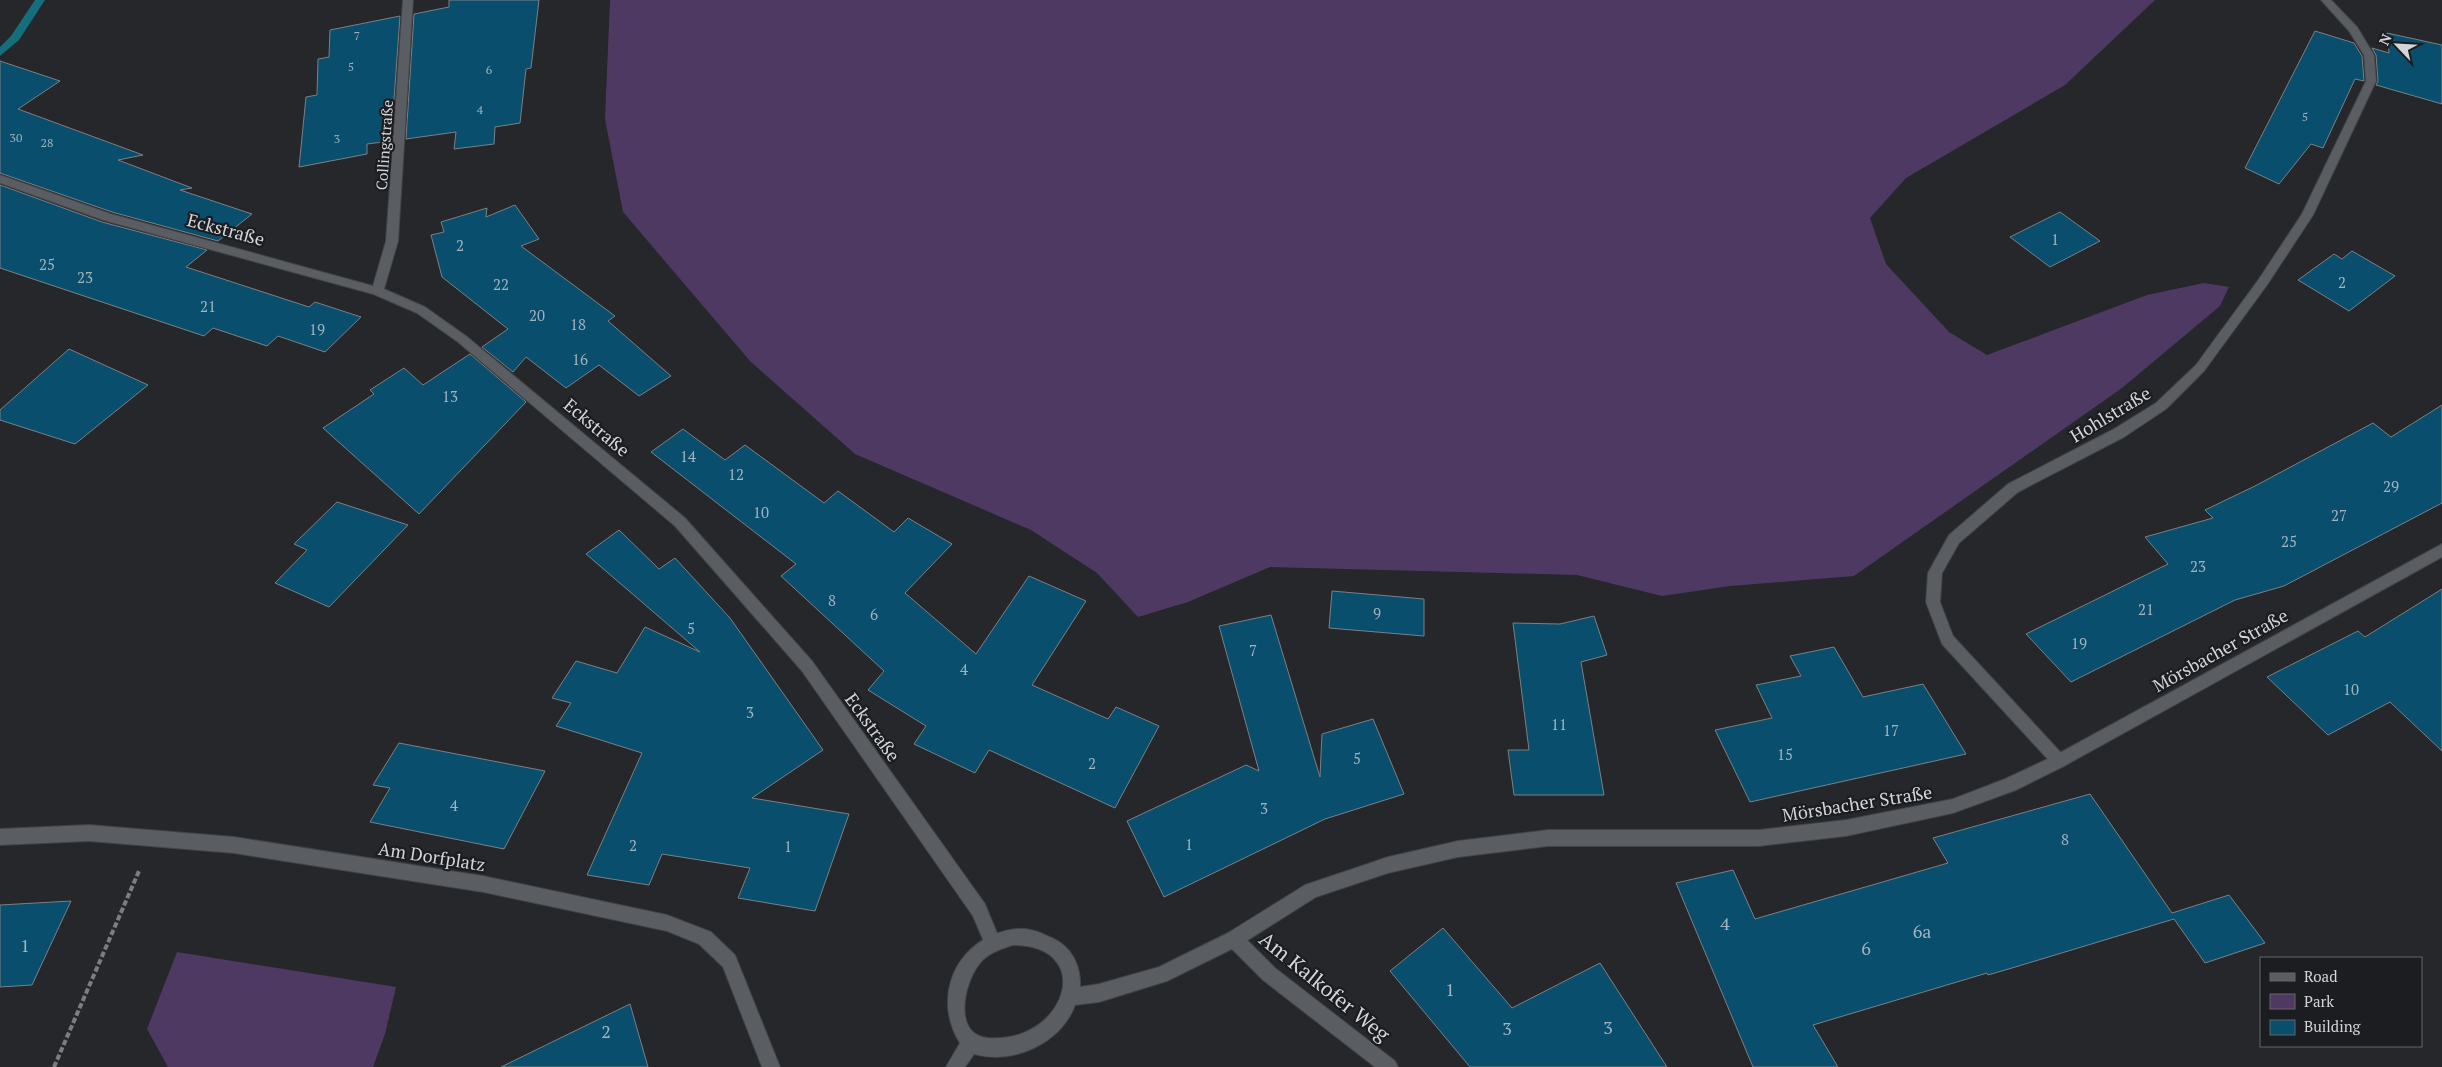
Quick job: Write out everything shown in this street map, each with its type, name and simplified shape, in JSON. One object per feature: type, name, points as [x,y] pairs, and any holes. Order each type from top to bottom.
[{"type":"street","name":"Collingstraße","points":[[377,291],[392,241],[408,0]]},
{"type":"street","name":"Hohlstraße","points":[[2059,761],[1947,640],[1933,602],[1935,573],[1954,539],[2013,488],[2118,433],[2161,406],[2200,368],[2263,282],[2307,215],[2371,81],[2369,55],[2353,29],[2326,0]]},
{"type":"street","name":"Eckstraße","points":[[0,179],[107,216],[377,291],[421,310],[462,339],[680,522],[807,666],[947,862],[979,910],[993,943]]},
{"type":"street","name":"Mörsbacher Straße","points":[[1074,998],[1099,993],[1161,975],[1234,939],[1311,891],[1388,865],[1458,849],[1548,838],[1760,838],[1846,828],[1953,806],[2010,785],[2059,761],[2442,550]]},
{"type":"street","name":"Am Dorfplatz","points":[[0,837],[89,833],[234,845],[483,884],[667,923],[704,938],[729,961],[771,1067]]},
{"type":"street","points":[[1013,937],[1032,938],[1050,946],[1064,959],[1072,977],[1074,998],[1068,1020],[1053,1039],[1034,1052],[1012,1058],[990,1054],[971,1042],[958,1024],[955,1001],[960,977],[974,957],[993,943],[1013,937]]},
{"type":"street","name":"Am Kalkofer Weg","points":[[1234,939],[1269,974],[1388,1067]]},
{"type":"street","points":[[955,1067],[971,1042]]},
{"type":"path","points":[[54,1067],[154,837]]},
{"type":"green space","points":[[610,0],[2155,0],[2065,85],[1906,178],[1870,218],[1886,264],[1949,332],[1987,355],[2147,295],[2204,283],[2229,287],[2220,306],[2122,388],[1854,576],[1730,586],[1662,596],[1577,575],[1270,567],[1188,602],[1138,617],[1097,573],[1031,530],[855,454],[750,361],[623,212],[605,119]]},
{"type":"green space","points":[[177,952],[396,987],[385,1034],[373,1067],[168,1067],[147,1029]]},
{"type":"building","points":[[449,0],[539,0],[531,68],[526,69],[520,123],[495,127],[494,144],[454,149],[456,132],[406,139],[414,14],[449,7]]},
{"type":"building","points":[[400,16],[391,141],[367,144],[367,154],[299,167],[306,97],[317,95],[318,59],[329,57],[330,30]]},
{"type":"building","points":[[2315,31],[2354,43],[2362,56],[2364,81],[2355,79],[2323,148],[2311,144],[2279,184],[2245,168]]},
{"type":"building","points":[[2387,33],[2442,45],[2442,104],[2376,85],[2378,81],[2376,55],[2372,48],[2389,53]]},
{"type":"building","points":[[0,61],[60,81],[18,109],[143,155],[118,160],[192,188],[180,190],[252,214],[218,241],[112,212],[0,173]]},
{"type":"building","points":[[0,185],[102,222],[207,250],[186,267],[309,307],[315,302],[361,317],[325,352],[278,336],[267,346],[213,328],[204,336],[0,268]]},
{"type":"building","points":[[515,205],[539,239],[521,246],[615,316],[608,321],[671,376],[639,396],[599,365],[566,388],[526,357],[513,372],[482,347],[508,329],[442,277],[431,235],[444,232],[441,222],[487,208],[486,217]]},
{"type":"building","points":[[2060,212],[2100,241],[2050,267],[2010,237]]},
{"type":"building","points":[[2352,251],[2395,276],[2349,311],[2298,280],[2334,254],[2342,259]]},
{"type":"building","points":[[69,349],[148,385],[75,444],[0,420],[0,410]]},
{"type":"building","points":[[470,354],[526,402],[419,514],[323,428],[374,394],[370,390],[404,368],[423,385]]},
{"type":"building","points":[[2442,405],[2442,503],[2284,586],[2235,600],[2071,682],[2026,634],[2168,564],[2145,537],[2213,518],[2205,510],[2255,486],[2373,423],[2391,437]]},
{"type":"building","points":[[683,429],[725,460],[745,445],[824,503],[838,491],[894,532],[908,518],[952,544],[905,593],[976,654],[1029,576],[1086,601],[1032,685],[1108,719],[1116,707],[1159,726],[1115,808],[989,750],[975,773],[914,744],[926,726],[868,690],[884,671],[781,576],[796,564],[651,452]]},
{"type":"building","points":[[337,502],[408,525],[329,607],[275,583],[307,550],[294,544]]},
{"type":"building","points":[[619,530],[659,569],[675,558],[730,618],[823,750],[752,798],[849,814],[815,911],[738,898],[750,868],[662,854],[649,885],[587,875],[642,753],[556,726],[571,703],[552,698],[576,661],[617,673],[645,627],[700,652],[586,554]]},
{"type":"building","points":[[2442,589],[2442,751],[2390,702],[2328,735],[2267,677],[2358,631],[2365,637]]},
{"type":"building","points":[[1332,591],[1424,599],[1424,636],[1329,628]]},
{"type":"building","points":[[1271,615],[1320,777],[1322,734],[1373,719],[1404,794],[1325,819],[1164,897],[1127,821],[1246,765],[1259,771],[1219,626]]},
{"type":"building","points":[[1594,616],[1607,655],[1581,662],[1604,795],[1514,795],[1508,750],[1529,750],[1513,623],[1560,624]]},
{"type":"building","points":[[1834,647],[1863,697],[1923,684],[1966,754],[1750,802],[1715,730],[1772,718],[1756,685],[1801,676],[1790,656]]},
{"type":"building","points":[[399,743],[545,771],[504,849],[370,822],[390,788],[373,785]]},
{"type":"building","points":[[2090,794],[2172,913],[2229,895],[2265,943],[2205,963],[2174,919],[1813,1025],[1838,1067],[1753,1067],[1676,883],[1733,870],[1755,919],[1948,863],[1933,838]]},
{"type":"building","points":[[71,901],[32,985],[0,987],[0,905]]},
{"type":"building","points":[[1443,928],[1512,1008],[1600,963],[1667,1067],[1470,1067],[1390,971]]},
{"type":"building","points":[[630,1004],[648,1067],[501,1067]]},
{"type":"waterway","points":[[0,53],[15,38],[40,0]]}]
